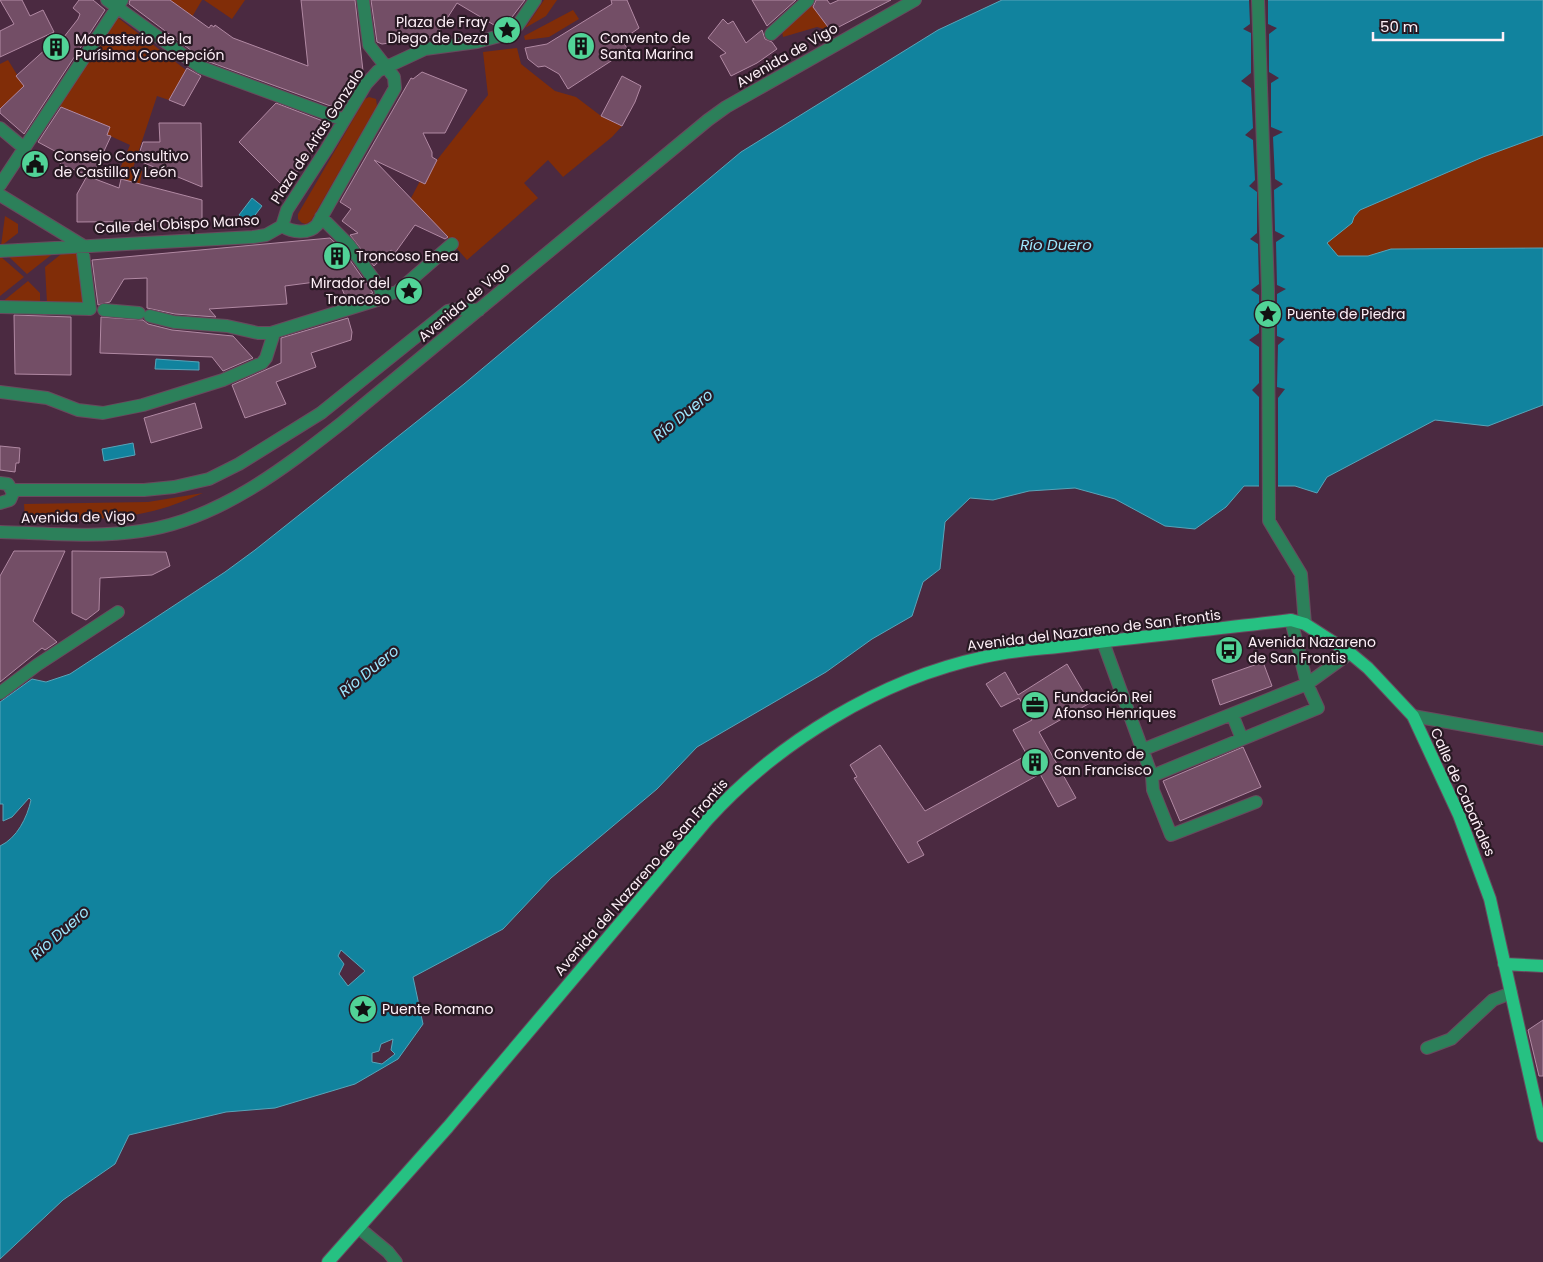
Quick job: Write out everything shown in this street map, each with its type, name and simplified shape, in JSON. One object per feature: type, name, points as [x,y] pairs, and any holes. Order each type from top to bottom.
[{"type":"main road","name":"Avenida del Nazareno de San Frontis","points":[[328,1262],[448,1128],[708,819],[731,794],[765,765],[807,734],[908,680],[985,656],[1291,620],[1305,624]]},
{"type":"main road","name":"Calle de Cabañales","points":[[1305,624],[1350,653],[1368,668],[1413,716],[1459,815],[1490,899],[1543,1136]]},
{"type":"main road","points":[[1504,964],[1543,966]]},
{"type":"street","name":"Plaza de Arias Gonzalo","points":[[282,226],[293,231],[310,230],[321,217],[395,88],[395,80],[372,53],[368,42],[363,0]]},
{"type":"street","name":"Plaza de Arias Gonzalo","points":[[270,233],[282,226],[287,210],[371,77],[385,66],[436,47],[478,42],[507,34],[518,25],[535,0]]},
{"type":"street","points":[[771,34],[808,0]]},
{"type":"street","name":"Avenida de Vigo","points":[[0,532],[96,534],[139,531],[177,523],[214,508],[258,484],[306,451],[480,310],[712,116],[915,0]]},
{"type":"street","points":[[1258,0],[1268,291],[1270,521],[1301,574],[1305,624]]},
{"type":"street","points":[[0,185],[115,2],[200,67],[344,120]]},
{"type":"street","points":[[0,128],[28,143]]},
{"type":"street","points":[[4,197],[84,245],[96,309]]},
{"type":"street","points":[[321,217],[349,245],[381,290],[382,296]]},
{"type":"street","name":"Calle del Obispo Manso","points":[[0,251],[253,237],[270,233]]},
{"type":"street","points":[[0,307],[96,309],[144,314],[174,322],[227,326],[258,333],[274,333],[377,300],[382,296],[396,292],[452,244]]},
{"type":"street","points":[[12,490],[144,490],[174,487],[209,479],[239,464],[321,413],[448,312],[459,309],[480,310]]},
{"type":"street","points":[[0,392],[47,398],[84,412],[103,413],[121,410],[223,380],[262,363],[266,358],[274,333]]},
{"type":"street","points":[[0,483],[8,484],[12,490],[10,500],[0,503]]},
{"type":"street","points":[[0,693],[37,665],[118,612]]},
{"type":"street","points":[[1152,776],[1318,708],[1306,684],[1291,620]]},
{"type":"street","points":[[1103,642],[1152,776],[1152,790],[1171,835],[1256,802]]},
{"type":"street","points":[[1142,750],[1306,684],[1350,653]]},
{"type":"street","points":[[1232,714],[1242,739]]},
{"type":"street","points":[[1413,716],[1543,739]]},
{"type":"street","points":[[1426,1048],[1451,1039],[1493,1000],[1511,993]]},
{"type":"street","points":[[359,1228],[388,1252],[396,1262]]},
{"type":"shaded area","points":[[170,0],[202,0],[192,17]]},
{"type":"shaded area","points":[[204,0],[245,0],[232,19]]},
{"type":"shaded area","points":[[544,0],[557,0],[546,16],[525,28]]},
{"type":"shaded area","points":[[812,5],[831,31],[817,27],[783,37],[782,31]]},
{"type":"shaded area","points":[[573,10],[579,19],[549,37],[525,40],[524,36]]},
{"type":"shaded area","points":[[117,17],[186,70],[169,100],[157,96],[133,168],[142,171],[140,184],[121,179],[117,176],[130,145],[106,134],[109,127],[59,106]]},
{"type":"shaded area","points":[[517,48],[521,64],[555,91],[576,97],[601,116],[622,126],[612,137],[563,177],[548,160],[524,183],[538,198],[467,260],[438,227],[409,202],[420,181],[425,183],[437,160],[488,95],[483,52]]},
{"type":"shaded area","points":[[8,60],[24,86],[0,109],[0,64]]},
{"type":"shaded area","points":[[369,97],[376,99],[377,106],[311,221],[306,224],[302,223],[298,219],[298,214],[365,99]]},
{"type":"shaded area","points":[[1543,135],[1543,248],[1391,249],[1368,256],[1338,256],[1327,243],[1352,223],[1360,210],[1483,157]]},
{"type":"shaded area","points":[[5,216],[18,224],[18,233],[1,246]]},
{"type":"shaded area","points":[[78,250],[85,303],[47,303],[45,267],[65,251]]},
{"type":"shaded area","points":[[55,252],[27,274],[7,255]]},
{"type":"shaded area","points":[[0,256],[24,277],[0,296]]},
{"type":"shaded area","points":[[28,281],[40,293],[40,303],[1,303]]},
{"type":"shaded area","points":[[203,493],[167,507],[130,516],[85,519],[25,518],[24,504],[148,502]]},
{"type":"water","name":"Río Duero","points":[[1002,0],[1543,0],[1543,135],[1483,157],[1360,210],[1352,223],[1327,243],[1338,256],[1368,256],[1391,249],[1543,248],[1543,405],[1488,426],[1435,420],[1327,477],[1317,493],[1295,486],[1244,486],[1226,507],[1195,529],[1165,526],[1115,499],[1075,488],[1029,491],[993,500],[970,498],[945,522],[940,569],[923,582],[912,616],[872,639],[826,672],[697,747],[657,789],[551,878],[503,929],[413,977],[423,1024],[398,1059],[355,1084],[275,1108],[226,1112],[129,1135],[115,1164],[63,1200],[0,1259],[0,846],[16,833],[27,814],[31,800],[29,798],[12,817],[3,821],[3,804],[0,804],[0,702],[32,679],[46,682],[70,674],[225,572],[464,384],[741,152],[938,30]],"holes":[[[341,950],[365,971],[348,986],[339,974],[344,964],[338,956]],[[368,995],[373,1014],[358,1021],[351,1004]],[[393,1039],[391,1050],[395,1054],[382,1064],[372,1062],[372,1053],[379,1051],[381,1044]]]},
{"type":"water","points":[[252,198],[262,206],[249,223],[239,215]]},
{"type":"water","points":[[156,359],[199,362],[199,370],[155,369]]},
{"type":"water","points":[[133,443],[135,455],[104,461],[102,449]]},
{"type":"pier","name":"Puente de Piedra","points":[[1249,0],[1268,0],[1268,24],[1277,28],[1269,34],[1269,72],[1279,78],[1271,83],[1271,127],[1283,132],[1273,137],[1275,179],[1283,184],[1274,190],[1275,231],[1285,236],[1276,242],[1277,285],[1286,289],[1277,294],[1277,336],[1285,339],[1278,345],[1277,387],[1285,389],[1278,398],[1278,488],[1259,488],[1259,397],[1252,390],[1259,383],[1259,347],[1249,340],[1259,333],[1259,295],[1251,290],[1259,284],[1258,244],[1250,239],[1257,233],[1257,192],[1249,186],[1255,180],[1253,140],[1245,135],[1253,128],[1251,88],[1241,81],[1251,73],[1251,33],[1243,29],[1250,24]]},
{"type":"building","points":[[0,0],[22,0],[30,16],[43,10],[54,32],[0,57],[0,31],[14,24]]},
{"type":"building","points":[[79,0],[93,0],[105,10],[24,134],[0,113],[0,109],[24,86],[16,76],[58,38],[60,42],[78,19],[80,14],[73,8]]},
{"type":"building","points":[[130,0],[170,0],[209,28],[211,25],[214,27],[215,25],[233,38],[308,66],[301,0],[355,0],[363,71],[341,108],[336,108],[204,60],[129,4]]},
{"type":"building","points":[[371,0],[525,0],[509,21],[494,25],[457,3],[435,37],[382,44],[377,42]]},
{"type":"building","name":"Convento de Santa Marina","points":[[611,0],[627,0],[639,28],[622,40],[628,50],[568,89],[559,74],[545,66],[538,67],[528,59],[525,48],[547,44],[612,4]]},
{"type":"building","points":[[752,0],[796,0],[767,26]]},
{"type":"building","points":[[816,0],[827,0],[830,4],[839,0],[891,0],[831,31],[813,7]]},
{"type":"building","points":[[723,19],[728,24],[733,21],[746,43],[762,30],[765,39],[772,42],[777,49],[757,63],[731,76],[720,56],[726,53],[708,38]]},
{"type":"building","points":[[187,68],[201,76],[184,106],[169,100]]},
{"type":"building","points":[[422,72],[467,90],[445,133],[423,133],[432,152],[432,157],[437,160],[425,184],[374,160],[448,237],[445,239],[415,225],[395,253],[391,250],[374,266],[350,235],[358,233],[342,221],[351,209],[340,202],[411,78],[413,79]]},
{"type":"building","points":[[622,76],[641,86],[622,126],[601,116]]},
{"type":"building","points":[[276,103],[328,123],[317,144],[285,188],[239,142]]},
{"type":"building","points":[[61,107],[110,127],[107,135],[111,136],[92,177],[60,164],[64,156],[38,142]]},
{"type":"building","points":[[159,123],[201,123],[202,187],[137,160],[143,142],[160,142]]},
{"type":"building","points":[[87,176],[119,188],[121,179],[202,200],[202,221],[77,222],[77,194]]},
{"type":"building","points":[[330,238],[343,250],[373,293],[347,301],[338,279],[285,286],[287,304],[209,309],[216,317],[175,314],[147,308],[147,278],[124,279],[110,302],[98,305],[92,260]]},
{"type":"building","points":[[14,315],[71,317],[71,375],[15,374]]},
{"type":"building","points":[[101,317],[143,320],[148,324],[172,330],[233,336],[253,358],[223,371],[212,357],[100,353]]},
{"type":"building","points":[[348,318],[352,332],[351,340],[311,353],[316,367],[276,382],[286,404],[245,418],[232,385],[281,363],[281,338]]},
{"type":"building","points":[[195,403],[202,428],[151,443],[144,418]]},
{"type":"building","points":[[0,446],[20,448],[19,463],[16,463],[15,472],[0,470]]},
{"type":"building","points":[[14,551],[65,551],[33,621],[57,642],[45,650],[42,648],[0,682],[0,576]]},
{"type":"building","points":[[72,551],[166,552],[170,566],[152,575],[100,578],[99,610],[86,620],[72,613]]},
{"type":"building","points":[[1263,662],[1272,686],[1220,705],[1212,680]]},
{"type":"building","name":"Convento de San Francisco","points":[[1067,664],[1090,703],[1039,732],[1076,798],[1058,807],[1040,774],[917,842],[924,855],[908,863],[854,778],[857,777],[850,765],[880,745],[925,811],[1027,755],[1013,730],[1032,720],[1019,698],[1001,707],[986,684],[1005,672],[1018,695]]},
{"type":"building","points":[[1243,747],[1261,787],[1180,821],[1163,781]]},
{"type":"building","points":[[1543,1020],[1543,1076],[1539,1076],[1528,1030]]},
{"type":"place","name":"Plaza de Fray Diego de Deza","points":[[507,30]]},
{"type":"place","name":"Convento de Santa Marina","points":[[581,46]]},
{"type":"place","name":"Monasterio de la Purísima Concepción","points":[[56,47]]},
{"type":"place","name":"Consejo Consultivo de Castilla y León","points":[[35,164]]},
{"type":"place","name":"Troncoso Enea","points":[[337,256]]},
{"type":"place","name":"Mirador del Troncoso","points":[[409,291]]},
{"type":"place","name":"Puente de Piedra","points":[[1268,314]]},
{"type":"place","name":"Avenida Nazareno de San Frontis","points":[[1229,650]]},
{"type":"place","name":"Fundación Rei Afonso Henriques","points":[[1035,705]]},
{"type":"place","name":"Convento de San Francisco","points":[[1035,762]]},
{"type":"place","name":"Puente Romano","points":[[363,1009]]}]
